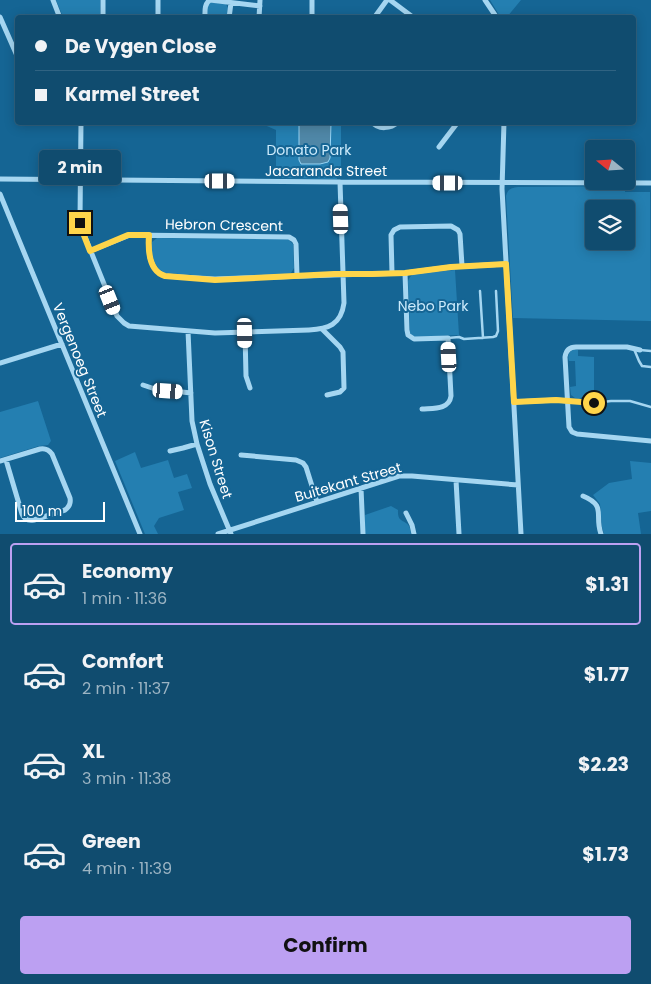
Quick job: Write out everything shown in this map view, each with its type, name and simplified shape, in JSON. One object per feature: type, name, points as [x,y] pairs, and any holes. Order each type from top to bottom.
[{"type":"street","points":[[54,0],[59,15]]},
{"type":"street","points":[[103,0],[103,15]]},
{"type":"street","points":[[158,0],[158,15]]},
{"type":"street","points":[[205,15],[208,1],[212,0],[230,3],[260,3]]},
{"type":"street","points":[[312,0],[312,15]]},
{"type":"street","points":[[376,15],[388,0],[410,15]]},
{"type":"street","points":[[485,0],[495,15]]},
{"type":"street","points":[[229,15],[230,3]]},
{"type":"street","points":[[0,17],[15,51]]},
{"type":"street","points":[[81,125],[80,223],[117,316],[121,322],[129,326],[215,333],[245,333],[322,329],[335,323],[342,312],[344,303],[340,182]]},
{"type":"street","points":[[374,125],[385,128],[391,128],[394,125]]},
{"type":"street","points":[[440,147],[456,125]]},
{"type":"street","points":[[504,125],[502,183],[521,534]]},
{"type":"street","name":"Jacaranda Street","points":[[0,179],[651,183]]},
{"type":"street","name":"Vergenoeg Street","points":[[0,194],[140,534]]},
{"type":"street","points":[[392,274],[391,235],[394,230],[400,227],[451,226],[456,228],[460,234],[462,266]]},
{"type":"street","name":"Hebron Crescent","points":[[90,251],[128,235],[289,237],[296,244],[296,276]]},
{"type":"street","points":[[149,235],[149,253],[156,270],[162,275],[215,280],[392,274],[462,266],[506,264]]},
{"type":"street","points":[[405,273],[408,335],[414,339],[448,338],[450,401],[448,405],[443,407],[422,410]]},
{"type":"street","points":[[322,329],[340,346],[344,354],[344,388],[340,392],[327,395]]},
{"type":"street","name":"Kison Street","points":[[188,331],[192,421],[197,444],[210,484],[230,532]]},
{"type":"street","points":[[245,333],[246,376],[250,388]]},
{"type":"street","points":[[0,363],[62,344]]},
{"type":"street","points":[[637,350],[627,347],[576,346],[567,351],[565,357],[569,428],[573,433],[651,441]]},
{"type":"street","points":[[143,385],[155,389],[191,393]]},
{"type":"street","points":[[514,402],[568,401]]},
{"type":"street","points":[[170,451],[197,444]]},
{"type":"street","points":[[42,449],[49,450],[70,498],[68,507],[65,510],[34,520],[25,518],[3,461],[42,449]]},
{"type":"street","points":[[241,455],[300,461],[306,467],[317,502]]},
{"type":"street","name":"Buitekant Street","points":[[218,534],[230,532],[360,488],[402,476],[518,485]]},
{"type":"street","points":[[456,480],[459,534]]},
{"type":"street","points":[[360,488],[362,534]]},
{"type":"street","points":[[583,496],[597,504],[601,534]]},
{"type":"street","points":[[406,513],[414,534]]},
{"type":"lane","points":[[480,291],[483,338]]},
{"type":"lane","points":[[448,338],[494,337],[498,332],[496,291]]},
{"type":"lane","points":[[651,351],[637,350],[642,366],[651,367]]},
{"type":"lane","points":[[568,401],[594,403],[611,400],[630,401],[651,408]]},
{"type":"green space","points":[[56,0],[100,0],[100,15],[62,15]]},
{"type":"green space","points":[[490,0],[521,0],[509,15],[499,15]]},
{"type":"green space","points":[[210,2],[226,4],[228,8],[227,15],[207,15],[207,6]]},
{"type":"green space","name":"Donato Park","points":[[265,125],[341,125],[341,167],[337,168],[337,179],[276,178],[276,130]]},
{"type":"green space","points":[[585,186],[585,190],[650,192],[651,321],[513,318],[506,196],[510,189]]},
{"type":"green space","points":[[157,238],[288,239],[293,244],[294,268],[288,274],[220,277],[165,273],[158,268],[152,255],[152,242]]},
{"type":"green space","name":"Nebo Park","points":[[455,270],[459,335],[415,337],[410,334],[408,281],[410,277],[413,274]]},
{"type":"green space","points":[[575,349],[578,350],[578,356],[594,357],[594,400],[590,400],[588,397],[579,399],[571,395],[570,387],[576,386],[575,361],[569,361],[568,357],[570,352]]},
{"type":"green space","points":[[38,401],[51,441],[48,445],[0,458],[0,412]]},
{"type":"green space","points":[[135,452],[141,468],[168,460],[174,478],[187,474],[192,488],[178,492],[184,510],[159,518],[154,526],[158,534],[145,534],[115,461]]},
{"type":"green space","points":[[630,461],[651,463],[651,511],[638,513],[641,534],[604,534],[600,504],[593,495],[609,483],[632,479]]},
{"type":"green space","points":[[391,506],[398,510],[399,518],[408,525],[411,534],[365,534],[365,515]]},
{"type":"shaded area","points":[[299,125],[331,125],[330,158],[328,162],[301,164],[299,160]]},
{"type":"route","points":[[80,223],[90,251],[128,235],[149,235],[149,253],[154,268],[165,276],[215,280],[334,274],[405,273],[451,267],[506,264],[514,402],[556,400],[594,403]]}]
